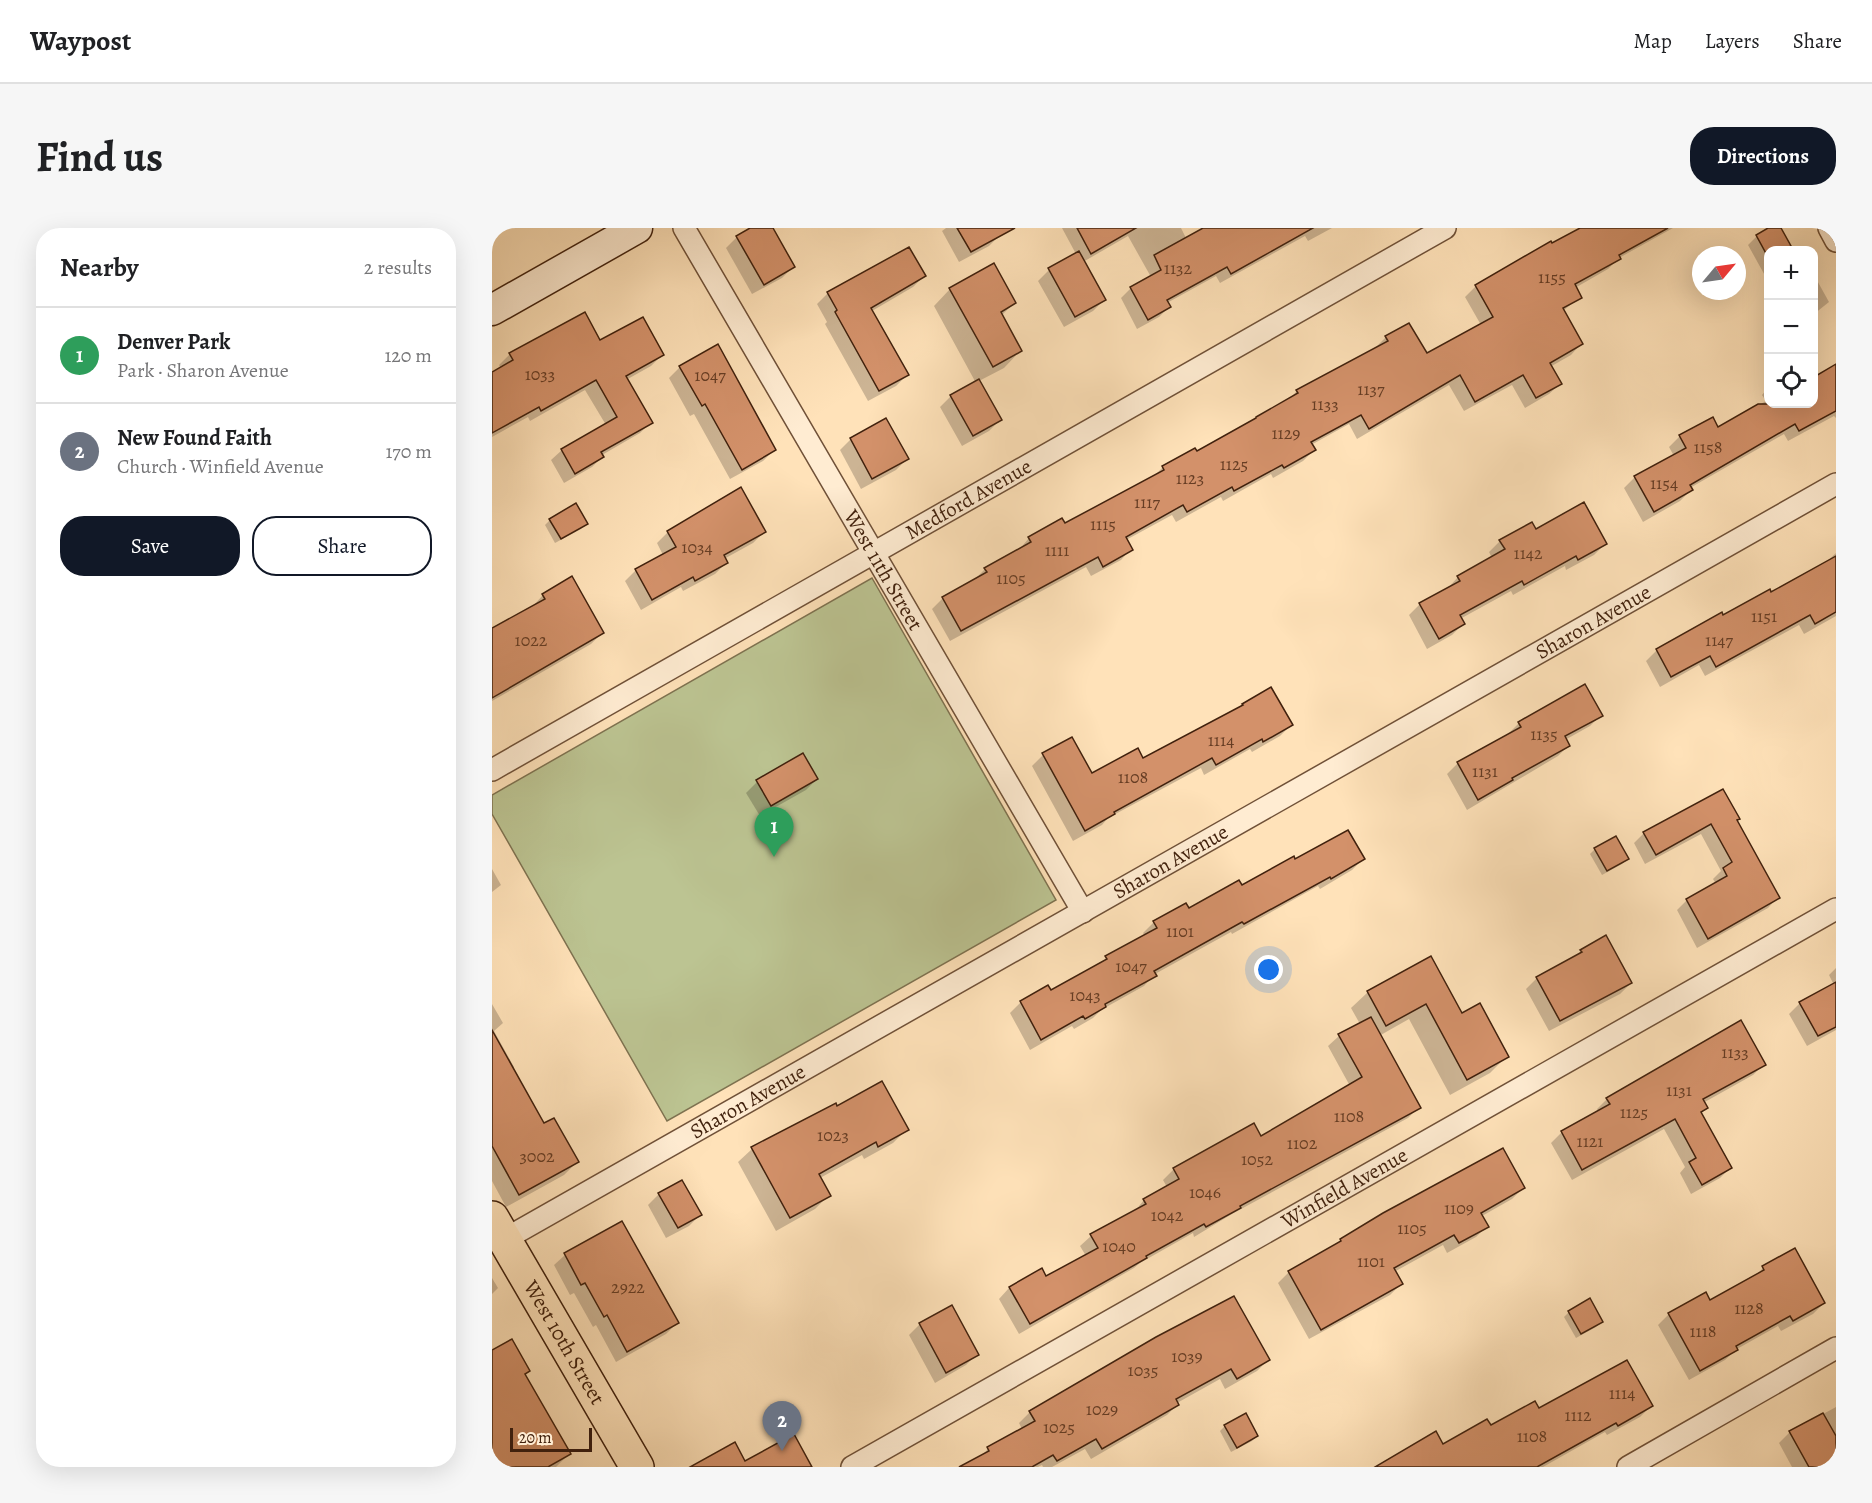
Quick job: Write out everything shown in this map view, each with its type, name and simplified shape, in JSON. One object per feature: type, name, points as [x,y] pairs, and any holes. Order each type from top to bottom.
[{"type":"main road","points":[[492,310],[637,228]]},
{"type":"main road","name":"West 10th Street","points":[[498,1229],[632,1465]]},
{"type":"street","name":"West 11th Street","points":[[684,228],[1083,912]]},
{"type":"street","name":"Medford Avenue","points":[[492,770],[1445,228]]},
{"type":"street","points":[[1829,228],[1836,241]]},
{"type":"street","name":"Sharon Avenue","points":[[498,1229],[1083,912],[1836,484]]},
{"type":"street","name":"Winfield Avenue","points":[[852,1467],[1836,909]]},
{"type":"street","points":[[1628,1467],[1836,1348]]},
{"type":"green space","points":[[872,578],[1056,900],[667,1121],[492,814],[492,795]]},
{"type":"building","points":[[750,228],[773,228],[795,267],[764,285],[736,236]]},
{"type":"building","points":[[957,228],[1015,228],[971,252]]},
{"type":"building","points":[[1077,228],[1136,228],[1091,254]]},
{"type":"building","points":[[1203,228],[1313,228],[1231,274],[1227,267],[1167,300],[1171,307],[1148,320],[1130,287],[1161,270],[1154,255]]},
{"type":"building","points":[[1580,228],[1668,228],[1619,255],[1621,259],[1575,284],[1582,298],[1563,308],[1583,344],[1550,363],[1562,384],[1536,398],[1523,375],[1475,402],[1460,375],[1369,429],[1361,415],[1311,442],[1316,450],[1284,468],[1282,465],[1234,491],[1232,487],[1187,512],[1183,505],[1126,537],[1133,550],[1103,567],[1098,557],[961,631],[942,597],[987,572],[984,568],[1031,542],[1028,537],[1062,518],[1065,523],[1164,470],[1162,466],[1195,448],[1197,451],[1298,393],[1296,390],[1388,341],[1385,336],[1409,323],[1427,353],[1493,317],[1475,285],[1551,241],[1552,243]]},
{"type":"building","points":[[1768,228],[1781,228],[1791,246],[1764,246],[1764,250],[1756,235]]},
{"type":"building","points":[[909,247],[926,276],[871,308],[909,375],[879,391],[835,312],[837,310],[827,292]]},
{"type":"building","points":[[1079,251],[1106,300],[1075,317],[1048,268]]},
{"type":"building","points":[[994,263],[1016,303],[1001,312],[1022,351],[993,367],[949,288]]},
{"type":"building","points":[[585,312],[600,340],[643,317],[664,355],[626,376],[653,423],[601,452],[604,457],[575,474],[561,449],[617,417],[596,380],[541,411],[539,407],[492,433],[492,372],[513,360],[509,353]]},
{"type":"building","points":[[718,344],[776,450],[742,470],[705,404],[702,406],[679,366]]},
{"type":"building","points":[[1836,364],[1836,411],[1799,431],[1795,424],[1690,485],[1693,490],[1654,512],[1634,476],[1686,448],[1679,435],[1713,417],[1718,427],[1758,404],[1764,404],[1764,408],[1818,408],[1818,375]]},
{"type":"building","points":[[979,379],[1002,420],[973,436],[950,395]]},
{"type":"building","points":[[886,418],[909,459],[872,479],[850,438]]},
{"type":"building","points":[[741,487],[766,532],[724,555],[728,563],[695,581],[693,577],[652,600],[635,569],[676,547],[667,531]]},
{"type":"building","points":[[1584,502],[1607,544],[1578,560],[1576,556],[1524,585],[1522,581],[1460,615],[1465,624],[1439,639],[1419,603],[1460,581],[1457,576],[1505,549],[1499,540],[1532,522],[1536,529]]},
{"type":"building","points":[[576,503],[588,524],[561,539],[549,519]]},
{"type":"building","points":[[1836,556],[1836,612],[1815,624],[1810,615],[1716,667],[1710,656],[1671,677],[1656,649],[1722,612],[1723,615],[1770,589],[1771,592]]},
{"type":"building","points":[[572,576],[604,633],[492,698],[492,628],[545,599],[542,594]]},
{"type":"building","points":[[1585,684],[1603,716],[1565,736],[1570,746],[1478,800],[1457,762],[1521,727],[1518,722]]},
{"type":"building","points":[[1271,687],[1293,725],[1263,742],[1262,739],[1216,765],[1212,758],[1114,812],[1115,814],[1085,831],[1042,753],[1072,737],[1092,773],[1138,748],[1143,758],[1243,705]]},
{"type":"building","points":[[803,753],[818,779],[771,806],[756,780]]},
{"type":"building","points":[[1723,789],[1740,819],[1737,820],[1780,898],[1708,939],[1686,899],[1727,876],[1723,868],[1732,862],[1711,824],[1656,855],[1643,832]]},
{"type":"building","points":[[1348,830],[1365,859],[1244,924],[1242,922],[1154,971],[1157,976],[1105,1004],[1106,1007],[1085,1019],[1083,1016],[1041,1040],[1020,1001],[1048,985],[1051,990],[1107,959],[1105,956],[1157,928],[1153,921],[1186,903],[1189,908],[1239,880],[1242,885]]},
{"type":"building","points":[[1616,836],[1629,859],[1607,871],[1594,848]]},
{"type":"building","points":[[1606,935],[1632,983],[1560,1021],[1536,977],[1582,952],[1580,950]]},
{"type":"building","points":[[1431,956],[1462,1013],[1480,1003],[1509,1057],[1467,1080],[1426,1004],[1386,1026],[1367,991]]},
{"type":"building","points":[[1836,982],[1836,1027],[1818,1036],[1799,1002]]},
{"type":"building","points":[[1371,1017],[1421,1108],[1240,1206],[1241,1208],[1206,1227],[1204,1224],[1146,1256],[1147,1258],[1030,1324],[1009,1287],[1042,1268],[1046,1276],[1098,1248],[1090,1234],[1146,1204],[1143,1199],[1179,1179],[1173,1168],[1254,1123],[1261,1136],[1362,1077],[1338,1034]]},
{"type":"building","points":[[1741,1020],[1766,1065],[1703,1099],[1708,1108],[1701,1112],[1732,1168],[1702,1185],[1689,1162],[1696,1158],[1675,1119],[1582,1170],[1561,1131],[1610,1104],[1606,1098]]},
{"type":"building","points":[[492,1030],[544,1123],[554,1118],[579,1162],[519,1195],[492,1146]]},
{"type":"building","points":[[882,1081],[909,1130],[878,1147],[876,1142],[819,1174],[831,1196],[790,1218],[751,1147],[836,1103],[837,1106]]},
{"type":"building","points":[[1503,1148],[1525,1188],[1481,1213],[1489,1227],[1459,1243],[1454,1235],[1394,1268],[1403,1284],[1321,1330],[1288,1271],[1341,1241],[1340,1239],[1383,1213]]},
{"type":"building","points":[[682,1180],[702,1215],[678,1228],[658,1193]]},
{"type":"building","points":[[622,1221],[679,1323],[627,1352],[607,1315],[604,1317],[585,1283],[581,1285],[564,1253]]},
{"type":"building","points":[[1795,1248],[1825,1303],[1793,1321],[1790,1316],[1736,1346],[1738,1350],[1700,1371],[1668,1313],[1706,1292],[1710,1300],[1764,1270],[1762,1266]]},
{"type":"building","points":[[1234,1296],[1270,1360],[1237,1379],[1231,1369],[1176,1399],[1179,1405],[1102,1449],[1096,1439],[1057,1461],[1053,1455],[1032,1467],[959,1467],[989,1451],[987,1447],[1035,1421],[1029,1411],[1156,1337]]},
{"type":"building","points":[[1590,1298],[1603,1322],[1581,1334],[1568,1311]]},
{"type":"building","points":[[952,1305],[979,1355],[946,1373],[919,1323]]},
{"type":"building","points":[[512,1339],[530,1371],[525,1374],[571,1454],[548,1467],[492,1467],[492,1350]]},
{"type":"building","points":[[1627,1360],[1653,1406],[1618,1426],[1616,1423],[1537,1467],[1375,1467],[1436,1431],[1443,1444],[1487,1419],[1491,1425],[1535,1401],[1539,1408]]},
{"type":"building","points":[[1246,1413],[1258,1436],[1237,1448],[1224,1425]]},
{"type":"building","points":[[1823,1413],[1836,1436],[1836,1467],[1809,1467],[1789,1431]]},
{"type":"building","points":[[794,1434],[812,1467],[690,1467],[735,1442],[745,1461]]},
{"type":"place","name":"Denver Park","points":[[774,857]]},
{"type":"place","name":"New Found Faith","points":[[782,1451]]}]
